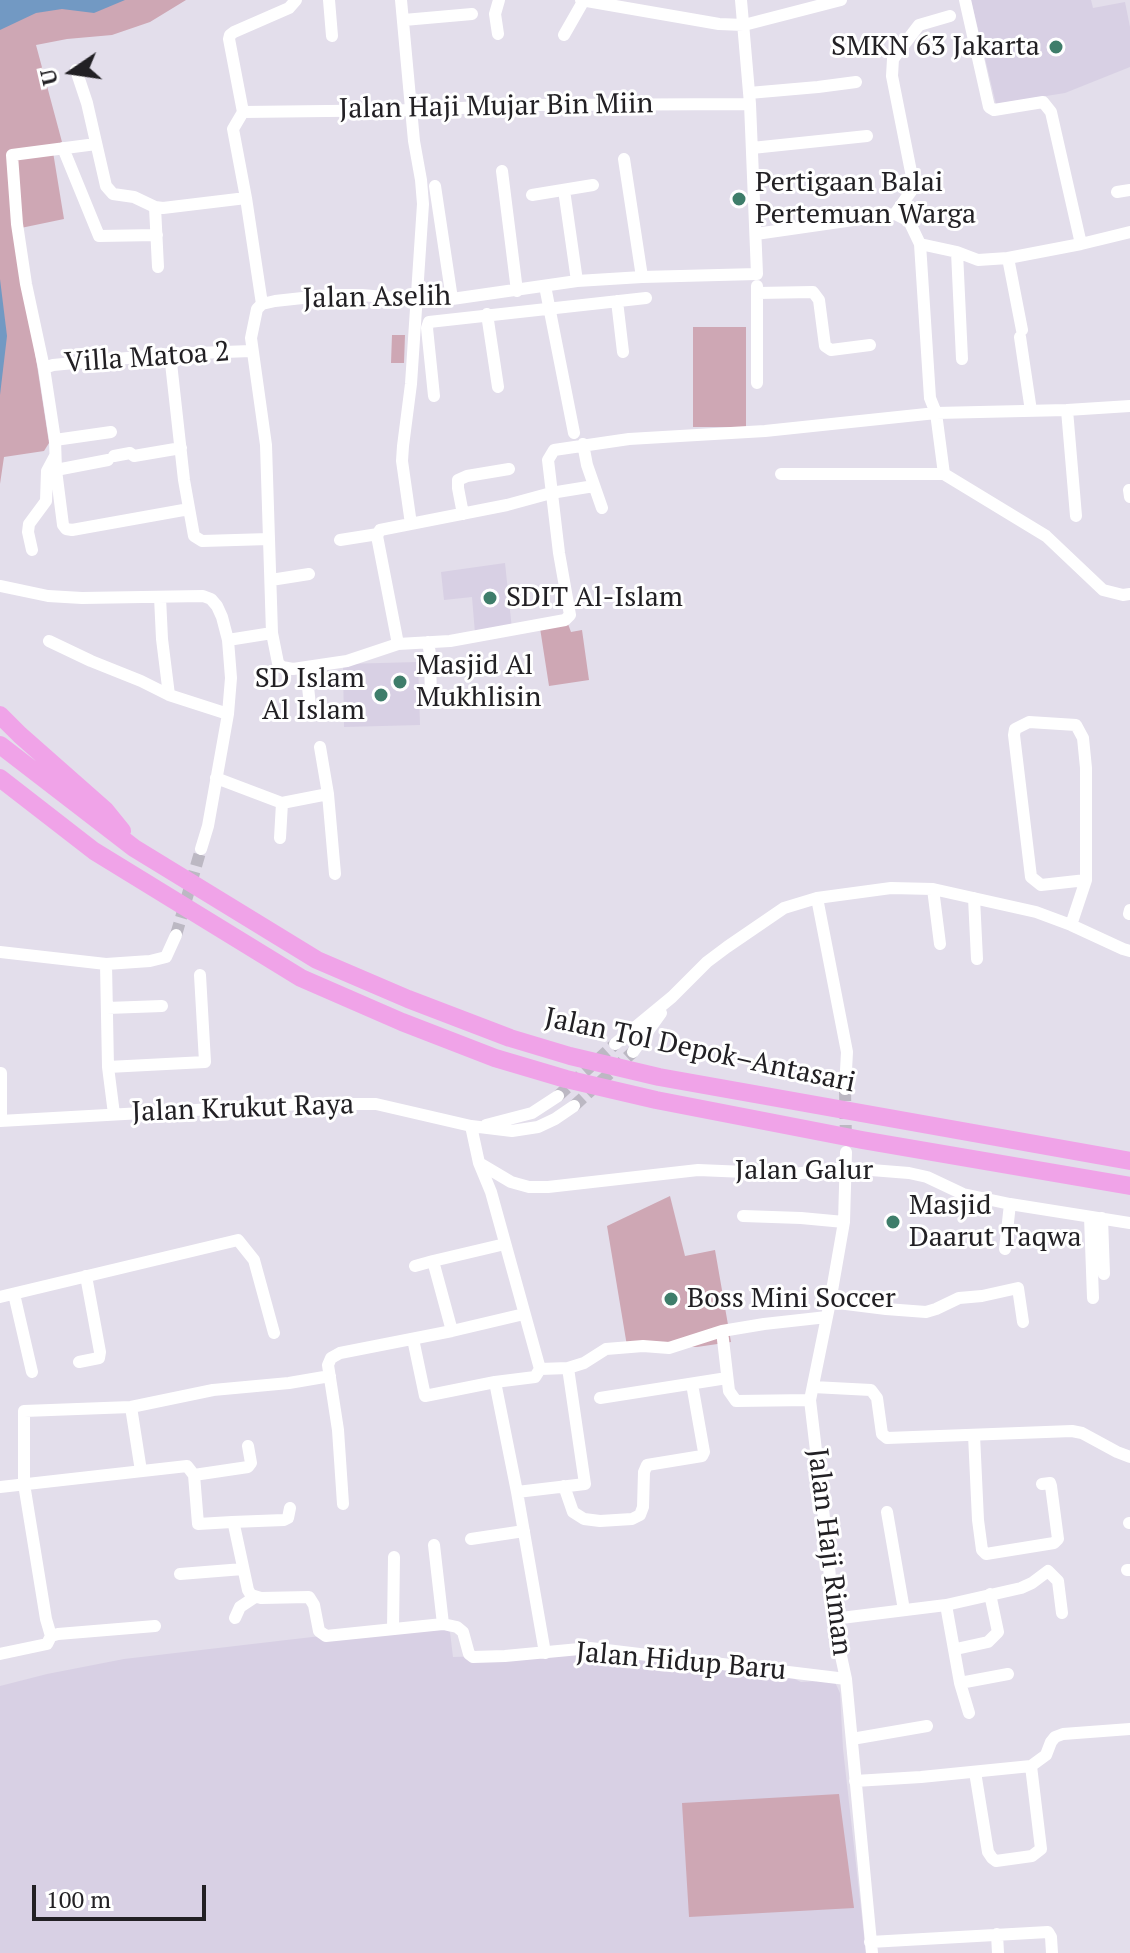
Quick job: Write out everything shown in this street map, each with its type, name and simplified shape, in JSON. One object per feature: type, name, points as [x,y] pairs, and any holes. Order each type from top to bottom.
[{"type":"highway","points":[[0,715],[105,810],[134,848]]},
{"type":"highway","name":"Jalan Tol Depok–Antasari","points":[[0,745],[134,848],[317,960],[510,1038],[659,1077],[1130,1161]]},
{"type":"highway","name":"Jalan Tol Depok–Antasari","points":[[0,778],[94,851],[301,978],[495,1058],[656,1100],[862,1140],[1130,1186]]},
{"type":"highway","points":[[0,793],[94,851]]},
{"type":"street","points":[[262,304],[233,129],[243,112],[229,41],[230,35],[289,8],[296,0]]},
{"type":"street","points":[[329,0],[332,36]]},
{"type":"street","points":[[401,0],[423,204],[411,384],[402,461],[411,524]]},
{"type":"street","points":[[498,34],[495,14],[499,0]]},
{"type":"street","points":[[564,35],[582,0],[719,24],[744,25],[841,0]]},
{"type":"street","points":[[741,0],[750,98],[756,234],[757,383]]},
{"type":"street","points":[[965,0],[989,107],[994,110],[1043,102],[1051,112],[1081,244]]},
{"type":"street","points":[[404,20],[472,14]]},
{"type":"street","points":[[895,214],[914,187],[892,76],[893,59],[919,25],[950,16]]},
{"type":"street","points":[[76,70],[108,190],[113,194],[134,197],[155,207],[246,198]]},
{"type":"street","name":"Jalan Haji Mujar Bin Miin","points":[[243,112],[411,110],[750,98],[856,82]]},
{"type":"street","points":[[752,148],[867,136]]},
{"type":"street","points":[[96,144],[12,155],[17,224],[44,368],[63,525],[72,530],[189,509]]},
{"type":"street","points":[[63,148],[99,236],[157,235]]},
{"type":"street","points":[[624,159],[642,277]]},
{"type":"street","points":[[502,171],[517,291]]},
{"type":"street","points":[[532,195],[593,185]]},
{"type":"street","points":[[435,186],[452,299]]},
{"type":"street","points":[[564,190],[577,281]]},
{"type":"street","points":[[155,207],[158,267]]},
{"type":"street","points":[[756,234],[895,214],[909,221],[920,244],[930,398],[936,413],[944,474]]},
{"type":"street","points":[[920,244],[978,260],[1008,258],[1130,232]]},
{"type":"street","points":[[957,252],[962,359]]},
{"type":"street","points":[[1008,258],[1031,411]]},
{"type":"street","name":"Jalan Aselih","points":[[306,668],[287,669],[278,663],[272,633],[266,445],[251,351],[252,328],[257,309],[262,304],[343,295],[452,299],[577,281],[757,274]]},
{"type":"street","points":[[545,286],[578,441],[602,508]]},
{"type":"street","points":[[757,293],[813,292],[819,300],[825,346],[831,350],[870,345]]},
{"type":"street","points":[[434,396],[429,322],[646,298]]},
{"type":"street","points":[[617,301],[623,352]]},
{"type":"street","points":[[487,314],[498,387]]},
{"type":"street","name":"Villa Matoa 2","points":[[44,368],[170,354],[251,351]]},
{"type":"street","points":[[170,354],[192,532],[196,539],[202,541],[269,539]]},
{"type":"street","points":[[311,715],[306,668],[347,661],[398,644],[450,641],[534,627],[569,617],[548,460],[554,450],[578,441],[765,431],[936,413],[1130,406]]},
{"type":"street","points":[[1067,410],[1076,516]]},
{"type":"street","points":[[55,440],[111,432]]},
{"type":"street","points":[[32,550],[29,524],[46,501],[47,471],[56,463],[181,448]]},
{"type":"street","points":[[463,514],[458,480],[509,469]]},
{"type":"street","points":[[781,474],[944,474],[1046,536],[1103,590],[1130,594]]},
{"type":"street","points":[[398,644],[377,535],[380,530],[594,486]]},
{"type":"street","points":[[1129,490],[1130,497]]},
{"type":"street","points":[[340,540],[377,535]]},
{"type":"street","points":[[271,580],[309,574]]},
{"type":"street","points":[[1,586],[48,596],[203,596],[211,599],[222,617],[228,640],[231,678],[228,714],[201,849]]},
{"type":"street","points":[[160,597],[169,695]]},
{"type":"street","points":[[228,640],[272,633]]},
{"type":"street","points":[[49,641],[169,695],[228,714]]},
{"type":"street","points":[[428,642],[431,702],[490,695]]},
{"type":"street","points":[[1071,925],[1086,880],[1083,738],[1076,725],[1029,722],[1015,729],[1014,735],[1031,877],[1041,885],[1086,880]]},
{"type":"street","points":[[320,747],[328,794],[335,874]]},
{"type":"street","points":[[216,780],[282,803],[328,794]]},
{"type":"street","points":[[280,838],[282,803]]},
{"type":"street","points":[[615,1044],[727,947],[784,908],[817,898],[891,888],[933,889],[1036,912],[1130,951]]},
{"type":"street","points":[[933,889],[940,944]]},
{"type":"street","points":[[817,898],[847,1052],[845,1089]]},
{"type":"street","points":[[974,898],[977,959]]},
{"type":"street","points":[[0,952],[106,964],[150,961],[166,957],[176,935]]},
{"type":"street","points":[[106,964],[108,1067],[114,1114]]},
{"type":"street","points":[[108,1067],[205,1062],[200,975]]},
{"type":"street","points":[[633,1052],[672,997]]},
{"type":"street","points":[[107,1008],[162,1006]]},
{"type":"street","points":[[1,1073],[1,1121]]},
{"type":"street","name":"Jalan Krukut Raya","points":[[477,1126],[532,1113],[558,1096]]},
{"type":"street","name":"Jalan Krukut Raya","points":[[1,1121],[302,1104],[376,1104],[512,1131],[538,1127],[574,1106]]},
{"type":"street","points":[[413,1339],[425,1396],[535,1377],[540,1369],[491,1192],[479,1163],[477,1126]]},
{"type":"street","name":"Jalan Haji Riman","points":[[846,1152],[844,1222],[812,1394],[833,1619],[846,1679],[871,1948]]},
{"type":"street","name":"Jalan Galur","points":[[479,1163],[511,1182],[529,1187],[698,1170],[793,1174],[846,1168],[909,1173],[927,1177],[963,1194],[1130,1223]]},
{"type":"street","points":[[1005,1249],[1010,1204]]},
{"type":"street","points":[[743,1216],[844,1222]]},
{"type":"street","points":[[1096,1218],[1104,1274]]},
{"type":"street","points":[[1093,1298],[1096,1218]]},
{"type":"street","points":[[0,1297],[238,1240],[254,1260],[274,1333]]},
{"type":"street","points":[[415,1266],[505,1244]]},
{"type":"street","points":[[433,1261],[452,1331]]},
{"type":"street","points":[[79,1362],[99,1358],[100,1352],[86,1276]]},
{"type":"street","points":[[830,1302],[926,1312],[959,1298],[1018,1288],[1023,1322]]},
{"type":"street","points":[[14,1294],[32,1372]]},
{"type":"street","points":[[343,1504],[329,1360],[335,1355],[524,1314]]},
{"type":"street","points":[[540,1369],[568,1368],[588,1362],[606,1349],[643,1346],[669,1348],[722,1331],[827,1317]]},
{"type":"street","points":[[722,1331],[729,1391],[736,1401],[871,1390],[877,1398],[882,1434],[887,1438],[1072,1431],[1130,1457]]},
{"type":"street","points":[[517,1492],[583,1485],[586,1481],[568,1368]]},
{"type":"street","points":[[0,1654],[47,1644],[51,1636],[24,1484],[24,1411],[131,1407],[213,1390],[330,1376]]},
{"type":"street","points":[[600,1398],[727,1378]]},
{"type":"street","points":[[495,1382],[545,1653]]},
{"type":"street","points":[[564,1486],[573,1512],[584,1519],[632,1519],[640,1515],[647,1465],[702,1456],[704,1452],[692,1384]]},
{"type":"street","points":[[131,1407],[141,1471]]},
{"type":"street","points":[[974,1435],[978,1520],[982,1550],[986,1554],[1054,1543],[1058,1539],[1051,1486],[1050,1483],[1042,1484]]},
{"type":"street","points":[[194,1475],[248,1467],[251,1463],[248,1446]]},
{"type":"street","points":[[0,1487],[187,1466],[194,1475],[198,1524]]},
{"type":"street","points":[[184,1530],[198,1524],[284,1520],[288,1518],[290,1508]]},
{"type":"street","points":[[887,1512],[904,1610]]},
{"type":"street","points":[[232,1522],[248,1590],[255,1597]]},
{"type":"street","points":[[471,1539],[524,1531]]},
{"type":"street","points":[[235,1618],[240,1607],[255,1597],[309,1597],[314,1605],[319,1631],[326,1636],[443,1624],[434,1545]]},
{"type":"street","points":[[393,1629],[394,1557]]},
{"type":"street","points":[[180,1574],[243,1569]]},
{"type":"street","points":[[833,1619],[946,1605],[1021,1588],[1048,1571],[1058,1581],[1062,1613]]},
{"type":"street","points":[[956,1649],[980,1644],[994,1638],[998,1632],[990,1594]]},
{"type":"street","points":[[946,1605],[960,1683],[969,1713]]},
{"type":"street","name":"Jalan Hidup Baru","points":[[443,1624],[457,1627],[463,1632],[470,1656],[607,1649],[846,1679]]},
{"type":"street","points":[[51,1636],[155,1626]]},
{"type":"street","points":[[960,1683],[1008,1674]]},
{"type":"street","points":[[852,1739],[927,1726]]},
{"type":"street","points":[[855,1781],[1031,1766],[1046,1755],[1055,1737],[1063,1734],[1130,1729]]},
{"type":"street","points":[[975,1772],[988,1852],[996,1861],[1032,1856],[1041,1849],[1031,1766]]},
{"type":"street","points":[[871,1948],[997,1934],[1048,1932],[1052,1953]]},
{"type":"street","points":[[997,1934],[998,1953]]},
{"type":"shaded area","points":[[0,0],[186,0],[150,22],[112,35],[36,45],[62,142],[52,146],[64,219],[16,229],[49,443],[44,451],[4,457],[0,484]]},
{"type":"shaded area","name":"SMKN 63 Jakarta","points":[[971,0],[1091,0],[1093,8],[1125,2],[1130,27],[1130,67],[1065,93],[996,104]]},
{"type":"shaded area","points":[[693,327],[746,327],[746,427],[693,427]]},
{"type":"shaded area","points":[[392,335],[405,335],[404,363],[391,363]]},
{"type":"shaded area","name":"SDIT Al-Islam","points":[[505,563],[512,629],[475,633],[472,597],[444,600],[441,572]]},
{"type":"shaded area","points":[[568,624],[571,632],[582,630],[589,680],[549,686],[540,628]]},
{"type":"shaded area","name":"SD Islam Al Islam","points":[[418,662],[420,725],[344,727],[343,664]]},
{"type":"shaded area","name":"Boss Mini Soccer","points":[[670,1196],[685,1256],[715,1250],[731,1342],[697,1347],[627,1346],[607,1226]]},
{"type":"shaded area","points":[[432,1623],[450,1632],[453,1657],[620,1652],[778,1671],[801,1682],[834,1680],[840,1693],[843,1749],[866,1953],[0,1953],[0,1686],[124,1659]]},
{"type":"shaded area","points":[[839,1794],[854,1908],[689,1917],[682,1803]]},
{"type":"water","points":[[0,0],[125,0],[94,13],[62,9],[36,13],[0,30]]},
{"type":"water","points":[[0,279],[7,336],[0,395]]},
{"type":"tunnel","points":[[176,935],[201,849]]},
{"type":"tunnel","points":[[558,1096],[615,1044]]},
{"type":"tunnel","points":[[574,1106],[633,1052]]},
{"type":"tunnel","points":[[845,1089],[846,1141]]},
{"type":"place","name":"SMKN 63 Jakarta","points":[[1056,47]]},
{"type":"place","name":"Pertigaan Balai Pertemuan Warga","points":[[739,199]]},
{"type":"place","name":"SDIT Al-Islam","points":[[490,598]]},
{"type":"place","name":"Masjid Al Mukhlisin","points":[[400,682]]},
{"type":"place","name":"SD Islam Al Islam","points":[[381,695]]},
{"type":"place","name":"Masjid Daarut Taqwa","points":[[893,1222]]},
{"type":"place","name":"Boss Mini Soccer","points":[[671,1299]]}]
